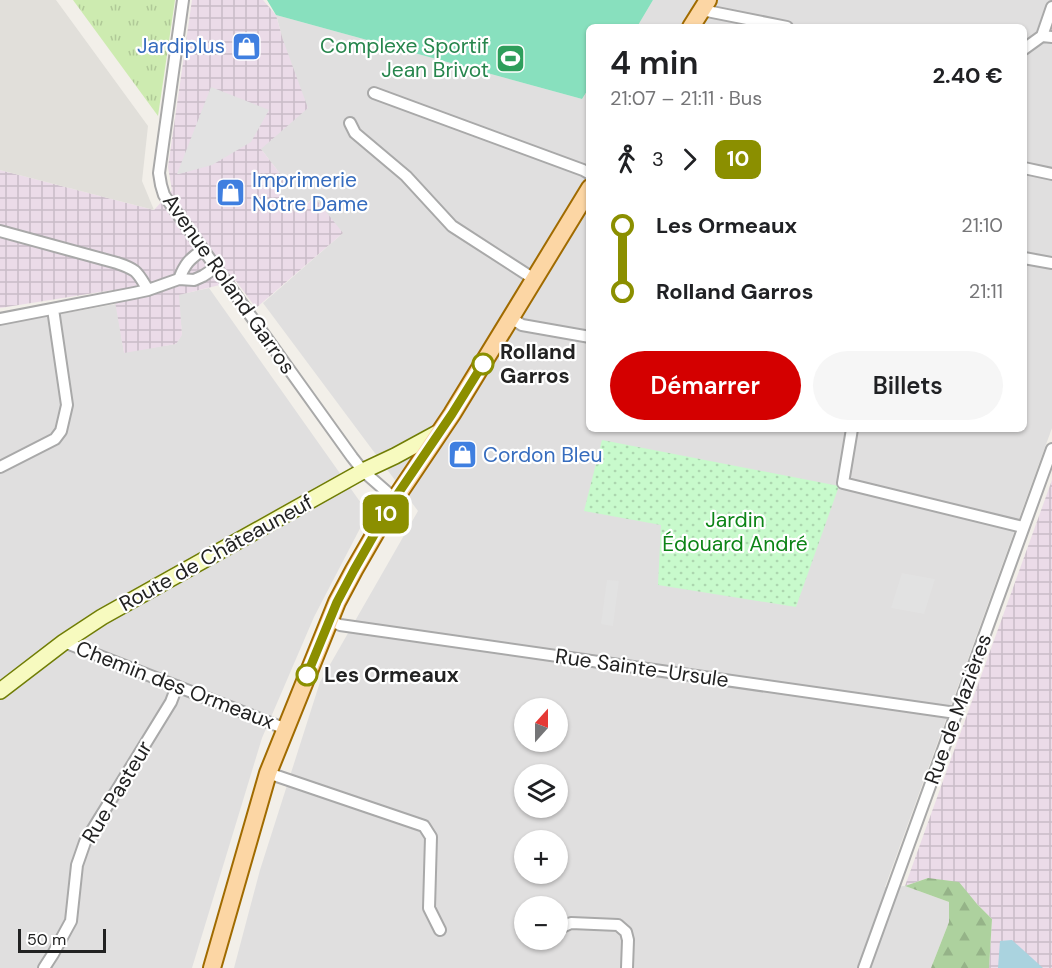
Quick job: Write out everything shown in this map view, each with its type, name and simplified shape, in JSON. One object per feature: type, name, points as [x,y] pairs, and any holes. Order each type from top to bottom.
[{"type":"main road","points":[[693,24],[705,5]]},
{"type":"main road","points":[[212,968],[268,773],[329,620],[354,570],[395,498],[441,431],[586,195]]},
{"type":"main road","name":"Route de Châteauneuf","points":[[0,691],[102,616],[363,471],[441,431]]},
{"type":"street","name":"Avenue Roland Garros","points":[[183,0],[159,173],[164,195],[363,471],[395,498]]},
{"type":"street","points":[[705,5],[776,24]]},
{"type":"street","points":[[1027,47],[1047,36],[1052,7]]},
{"type":"street","points":[[374,93],[586,172]]},
{"type":"street","points":[[350,123],[356,133],[405,176],[452,226],[534,279]]},
{"type":"street","points":[[1027,169],[1052,174]]},
{"type":"street","points":[[0,231],[117,262],[132,268],[148,290]]},
{"type":"street","points":[[179,279],[190,259],[202,250]]},
{"type":"street","points":[[1027,259],[1052,263]]},
{"type":"street","points":[[0,319],[148,290],[179,279],[194,280],[215,268]]},
{"type":"street","points":[[0,467],[55,439],[61,431],[67,405],[53,309]]},
{"type":"street","points":[[511,318],[522,325],[586,336]]},
{"type":"street","points":[[852,432],[843,483],[1023,527]]},
{"type":"street","name":"Rue de Mazières","points":[[864,968],[1052,449]]},
{"type":"street","name":"Rue Sainte-Ursule","points":[[329,620],[340,625],[956,713]]},
{"type":"street","name":"Chemin des Ormeaux","points":[[64,642],[286,729]]},
{"type":"street","name":"Rue Pasteur","points":[[44,968],[71,921],[78,865],[85,842],[171,702],[177,686]]},
{"type":"street","points":[[268,773],[424,826],[431,837],[429,908],[440,930]]},
{"type":"street","points":[[568,924],[618,925],[626,932],[628,940],[627,968]]},
{"type":"shaded area","points":[[0,0],[56,0],[148,126],[142,181],[154,210],[0,170]]},
{"type":"shaded area","points":[[192,0],[263,0],[276,15],[308,108],[261,149],[288,184],[278,192],[295,212],[315,198],[343,233],[256,308],[236,281],[179,295],[182,335],[176,344],[124,353],[113,290],[0,308],[0,170],[154,210],[172,190],[168,167]]},
{"type":"shaded area","points":[[653,0],[1052,0],[1052,428],[885,887],[905,886],[949,902],[949,922],[931,968],[234,968],[260,870],[320,682],[418,511],[263,303],[343,233],[311,200],[295,213],[277,192],[288,184],[261,149],[283,40],[276,15],[582,99],[586,93],[586,432],[1027,432],[1027,24],[639,24]]},
{"type":"shaded area","points":[[211,87],[269,110],[251,142],[212,165],[177,174]]},
{"type":"shaded area","points":[[209,288],[368,513],[314,617],[262,738],[192,968],[0,968],[0,325],[116,304],[124,352],[176,344],[182,334],[178,295]]},
{"type":"shaded area","points":[[1052,480],[1052,968],[989,968],[992,919],[977,904],[928,878],[905,886]]},
{"type":"shaded area","points":[[902,573],[935,579],[924,614],[891,608]]},
{"type":"shaded area","points":[[607,580],[619,581],[613,626],[601,624]]},
{"type":"green space","points":[[73,0],[175,0],[158,116]]},
{"type":"green space","name":"Complexe Sportif Jean Brivot","points":[[267,0],[653,0],[639,24],[586,24],[586,93],[582,99],[276,15]]},
{"type":"green space","name":"Jardin Édouard André","points":[[602,440],[839,486],[796,607],[658,585],[661,525],[584,511]]},
{"type":"green space","points":[[928,878],[959,882],[992,919],[989,968],[931,968],[949,922],[949,902],[905,886]]},
{"type":"water","points":[[1012,940],[1043,968],[998,968],[1000,941]]},
{"type":"bus line","name":"10","points":[[307,675],[337,602],[354,570],[395,498],[483,364]]},
{"type":"place","name":"Jardiplus","points":[[246,46]]},
{"type":"place","name":"Complexe Sportif Jean Brivot","points":[[510,58]]},
{"type":"place","name":"Imprimerie Notre Dame","points":[[231,192]]},
{"type":"place","name":"Rolland Garros","points":[[483,364]]},
{"type":"place","name":"Cordon Bleu","points":[[462,455]]},
{"type":"place","name":"Les Ormeaux","points":[[307,675]]}]
